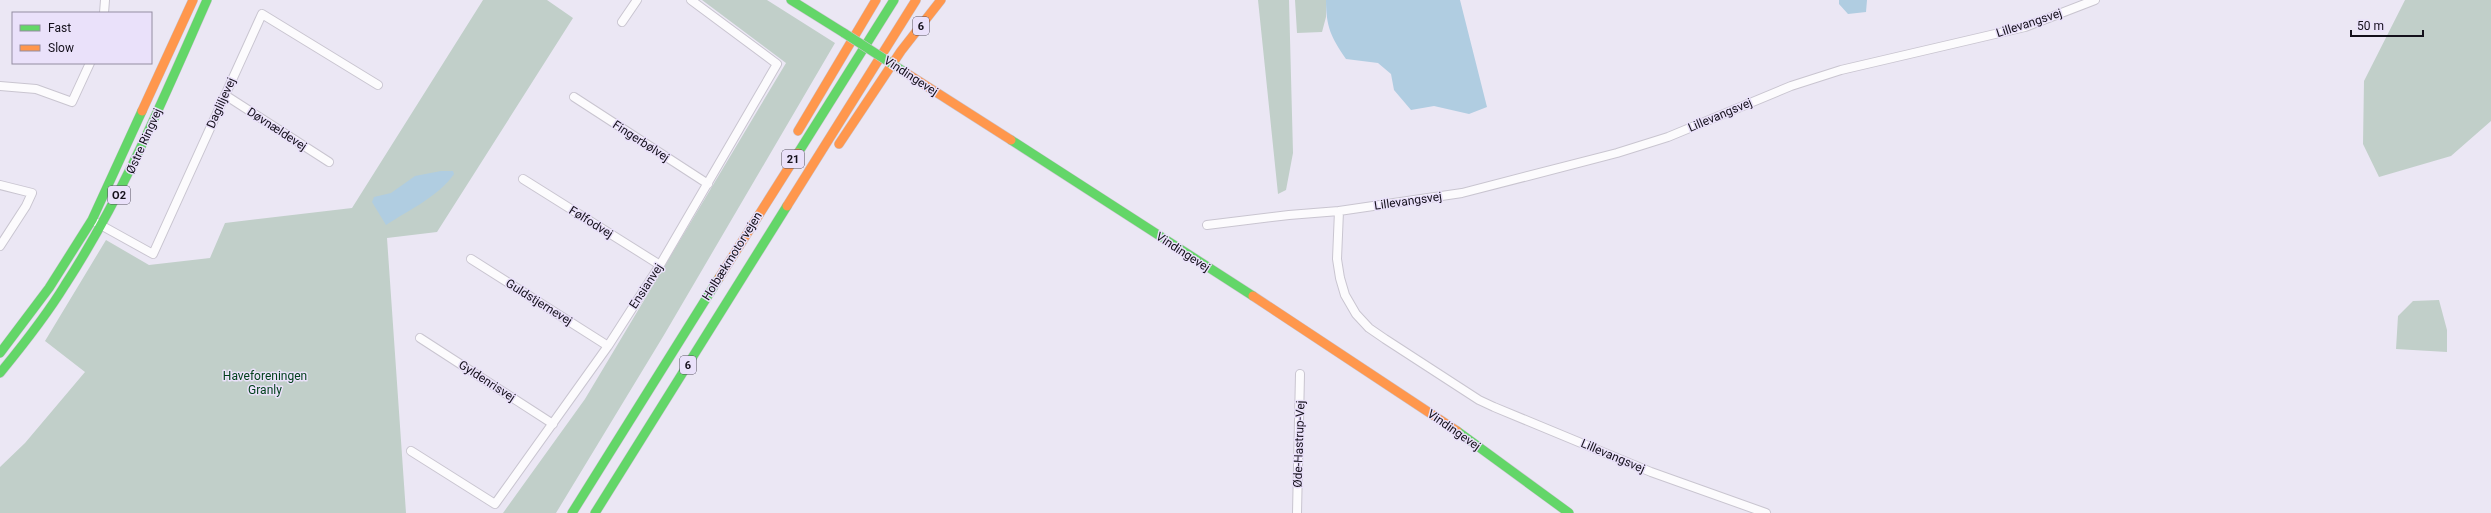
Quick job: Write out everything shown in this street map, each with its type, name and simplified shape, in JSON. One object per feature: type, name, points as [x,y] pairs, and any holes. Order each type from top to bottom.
[{"type":"main road","name":"Østre Ringvej","points":[[0,352],[49,288],[92,220],[192,0]]},
{"type":"main road","name":"Østre Ringvej","points":[[0,373],[61,294],[103,226],[125,183],[208,0]]},
{"type":"main road","name":"Vindingevej","points":[[791,0],[1351,359],[1461,434],[1569,513]]},
{"type":"main road","points":[[794,139],[876,0]]},
{"type":"main road","name":"Holbækmotorvejen","points":[[572,513],[894,0]]},
{"type":"main road","name":"Holbækmotorvejen","points":[[595,513],[916,0]]},
{"type":"main road","name":"6","points":[[780,218],[838,144],[901,52],[941,0]]},
{"type":"main road","name":"6","points":[[730,260],[778,167]]},
{"type":"street","points":[[104,12],[105,0]]},
{"type":"street","points":[[622,22],[637,0]]},
{"type":"street","name":"Ensianvej","points":[[411,451],[495,504],[608,346],[660,265],[777,64],[691,0]]},
{"type":"street","name":"Lillevangsvej","points":[[1208,225],[1289,214],[1339,211],[1462,193],[1609,155],[1668,137],[1791,86],[1841,70],[2025,27],[2096,0]]},
{"type":"street","name":"Dagliljevej","points":[[92,220],[153,254],[262,14],[378,85]]},
{"type":"street","points":[[0,86],[36,89],[72,102],[90,64]]},
{"type":"street","name":"Døvnældevej","points":[[225,95],[329,162]]},
{"type":"street","name":"Fingerbølvej","points":[[574,97],[708,184]]},
{"type":"street","name":"Følfodvej","points":[[523,179],[660,265]]},
{"type":"street","points":[[0,185],[32,193],[26,206],[0,246]]},
{"type":"street","name":"Lillevangsvej","points":[[1339,211],[1337,259],[1345,295],[1356,314],[1380,336],[1479,400],[1494,407],[1651,472],[1766,513]]},
{"type":"street","name":"Guldstjernevej","points":[[471,259],[608,346]]},
{"type":"street","name":"Gyldenrisvej","points":[[420,338],[553,424]]},
{"type":"street","name":"Øde-Hastrup-Vej","points":[[1297,513],[1300,374]]},
{"type":"green space","name":"Haveforeningen Granly","points":[[483,0],[547,0],[573,18],[437,232],[387,238],[406,513],[0,513],[0,467],[25,443],[85,372],[45,341],[106,240],[149,265],[210,258],[225,223],[352,208]]},
{"type":"green space","points":[[702,0],[767,0],[835,43],[664,335],[556,513],[503,513],[585,399],[786,63]]},
{"type":"green space","points":[[1258,0],[1289,0],[1293,153],[1286,190],[1278,194]]},
{"type":"green space","points":[[1295,0],[1326,0],[1326,17],[1322,32],[1297,33]]},
{"type":"green space","points":[[2405,0],[2491,0],[2491,121],[2451,156],[2379,177],[2363,144],[2364,81]]},
{"type":"green space","points":[[2439,300],[2447,330],[2447,352],[2396,349],[2398,316],[2413,301]]},
{"type":"water","points":[[1326,0],[1460,0],[1487,107],[1469,114],[1434,106],[1411,110],[1394,90],[1391,74],[1378,63],[1346,59],[1330,31],[1327,18]]},
{"type":"water","points":[[1839,0],[1867,0],[1866,12],[1848,14],[1839,4]]},
{"type":"water","points":[[441,171],[453,171],[454,174],[448,182],[432,196],[386,225],[372,202],[374,197],[391,193],[415,176]]},
{"type":"traffic: fast","points":[[0,373],[26,341],[58,297],[106,217],[142,146],[207,0]]},
{"type":"traffic: fast","points":[[791,0],[844,33]]},
{"type":"traffic: fast","points":[[798,153],[894,0]]},
{"type":"traffic: fast","points":[[844,33],[903,71]]},
{"type":"traffic: fast","points":[[0,353],[49,288],[92,220],[142,111]]},
{"type":"traffic: fast","points":[[1011,140],[1253,296]]},
{"type":"traffic: fast","points":[[595,513],[787,206]]},
{"type":"traffic: fast","points":[[572,513],[719,278]]},
{"type":"traffic: fast","points":[[1457,431],[1569,513]]},
{"type":"traffic: slow","points":[[142,111],[193,0]]},
{"type":"traffic: slow","points":[[798,131],[876,0]]},
{"type":"traffic: slow","points":[[787,206],[916,0]]},
{"type":"traffic: slow","points":[[839,144],[901,51],[941,0]]},
{"type":"traffic: slow","points":[[903,71],[1011,140]]},
{"type":"traffic: slow","points":[[719,278],[798,153]]},
{"type":"traffic: slow","points":[[1253,296],[1457,431]]}]
